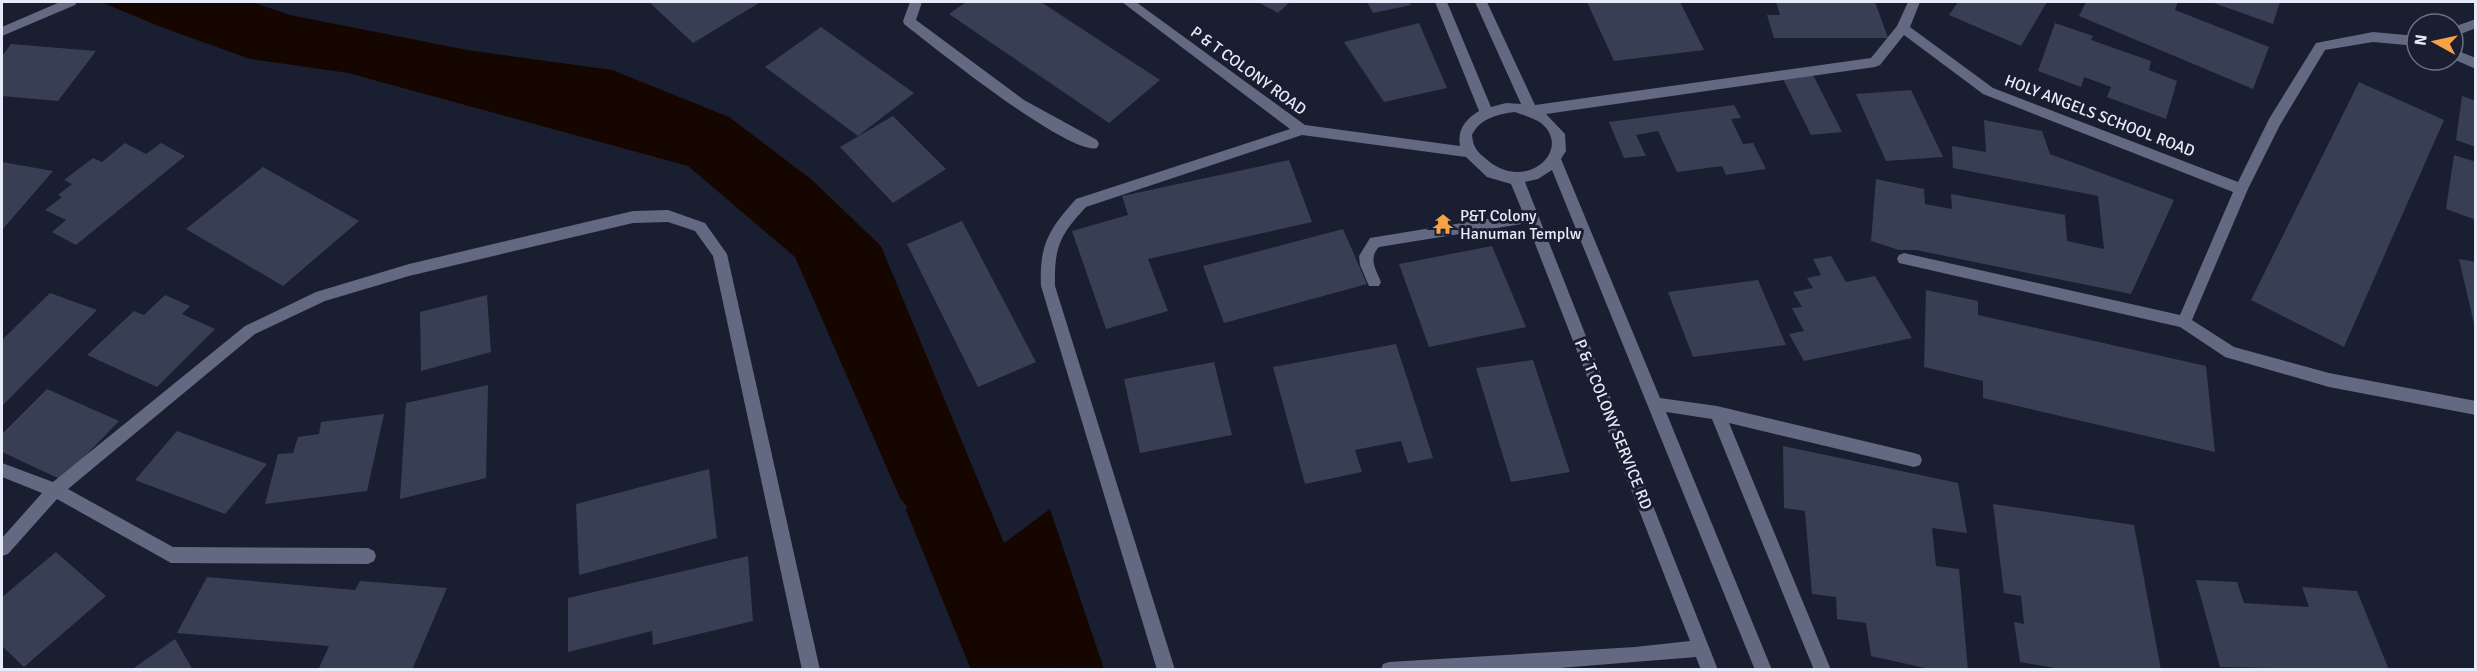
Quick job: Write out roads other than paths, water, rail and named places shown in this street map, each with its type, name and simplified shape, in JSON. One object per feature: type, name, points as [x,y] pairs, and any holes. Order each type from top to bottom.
[{"type":"street","points":[[2,32],[71,2]]},
{"type":"street","points":[[916,2],[909,21],[997,89],[1060,130],[1092,144]]},
{"type":"street","name":"P & T COLONY ROAD","points":[[1128,2],[1302,130],[1469,152]]},
{"type":"street","points":[[1441,2],[1486,111]]},
{"type":"street","points":[[1481,2],[1531,111],[1553,128],[1559,139],[1559,150],[1555,161],[1547,170],[1535,176],[1516,178],[1490,171],[1478,163],[1469,152],[1466,140],[1468,129],[1475,119],[1486,111],[1508,107],[1531,111],[1875,62],[1903,28],[1914,2]]},
{"type":"street","name":"HOLY ANGELS SCHOOL ROAD","points":[[1903,28],[1988,91],[2241,189]]},
{"type":"street","points":[[2184,322],[2241,189],[2274,123],[2320,46],[2373,37],[2405,40]]},
{"type":"street","points":[[1166,669],[1048,285],[1046,254],[1058,229],[1081,203],[1302,130]]},
{"type":"street","points":[[1555,161],[1764,669]]},
{"type":"street","name":"P & T COLONY SERVICE RD","points":[[1516,178],[1710,669]]},
{"type":"street","points":[[2,549],[55,490],[250,330],[321,296],[409,270],[633,217],[668,216],[700,227],[720,254],[811,669]]},
{"type":"street","points":[[1374,282],[1364,258],[1366,249],[1376,242],[1531,217]]},
{"type":"street","points":[[1904,259],[2184,322],[2230,352],[2329,380],[2475,408]]},
{"type":"street","points":[[1655,404],[1717,413],[1914,460]]},
{"type":"street","points":[[1717,413],[1823,669]]},
{"type":"street","points":[[2,470],[55,490],[171,555],[368,556]]},
{"type":"street","points":[[1389,669],[1569,663],[1702,648]]},
{"type":"waterway","points":[[947,510],[1015,670]]},
{"type":"place","name":"P&T Colony Hanuman Templw","points":[[1443,224]]}]
